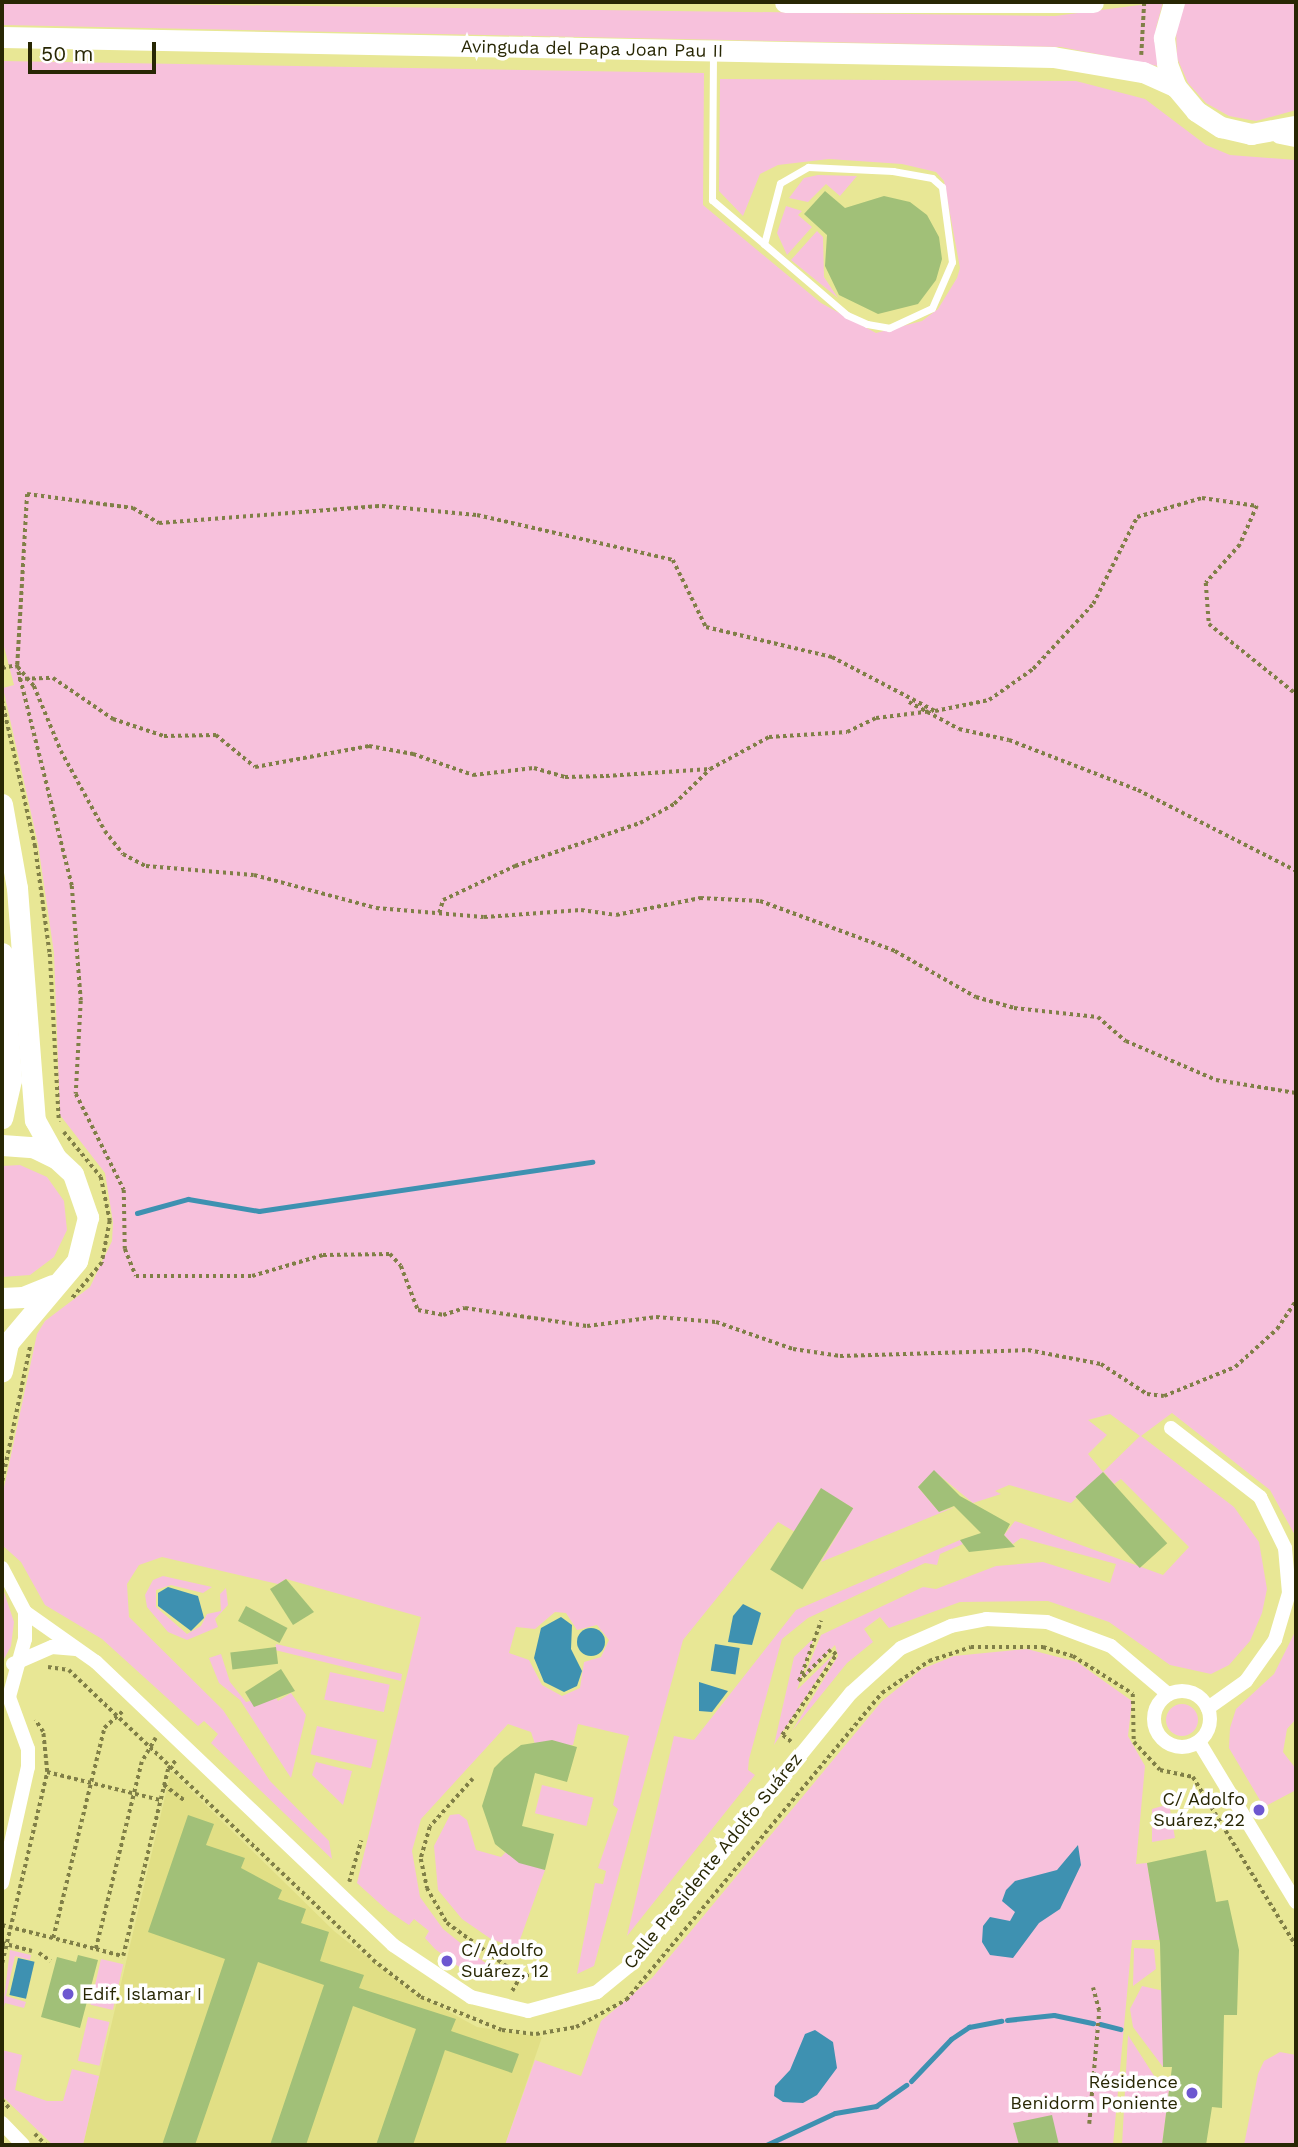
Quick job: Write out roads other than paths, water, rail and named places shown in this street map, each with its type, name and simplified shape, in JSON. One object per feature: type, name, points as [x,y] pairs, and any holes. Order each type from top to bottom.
[{"type":"main road","points":[[785,2],[1093,2]]},
{"type":"main road","name":"Avinguda del Papa Joan Pau II","points":[[1174,2],[1164,38],[1176,88]]},
{"type":"main road","name":"Avinguda del Papa Joan Pau II","points":[[2,37],[1053,57],[1139,71],[1176,88],[1196,111],[1221,127],[1251,134],[1291,131]]},
{"type":"main road","points":[[2,804],[20,916],[31,1100],[35,1120],[56,1158],[83,1194],[88,1217],[77,1261],[8,1343],[2,1371]]},
{"type":"main road","points":[[2,953],[11,1080],[2,1118]]},
{"type":"main road","points":[[2,1145],[33,1147],[56,1158]]},
{"type":"main road","points":[[2,1298],[23,1297],[63,1279]]},
{"type":"street","points":[[1171,1428],[1260,1497],[1285,1548],[1289,1593],[1275,1640],[1246,1681],[1208,1707]]},
{"type":"street","points":[[2,1568],[25,1612],[25,1639],[15,1662],[8,1716],[26,1741],[28,1767],[2,1882]]},
{"type":"street","name":"Calle Presidente Adolfo Suárez","points":[[25,1612],[80,1650],[135,1699],[342,1900],[453,1988],[506,2008],[553,2007],[613,1981],[859,1684],[901,1648],[951,1626],[986,1619],[1047,1622],[1091,1636],[1168,1693]]},
{"type":"street","points":[[2,1675],[15,1662],[52,1647],[80,1650]]},
{"type":"street","points":[[1168,1693],[1195,1694],[1208,1707],[1209,1726],[1199,1742],[1182,1748],[1158,1735],[1153,1717],[1168,1693]]},
{"type":"street","points":[[1199,1742],[1296,1902]]},
{"type":"street","points":[[2,2123],[23,2145]]},
{"type":"lane","points":[[713,52],[712,201],[847,314],[889,328],[932,308],[952,262],[942,187],[932,178],[893,171],[808,167],[789,177],[780,183],[770,206],[764,244]]},
{"type":"water","points":[[168,1587],[198,1596],[204,1618],[191,1631],[158,1606],[158,1593]]},
{"type":"water","points":[[743,1604],[761,1613],[752,1645],[728,1642],[733,1616]]},
{"type":"water","points":[[561,1617],[572,1625],[571,1649],[582,1671],[577,1686],[564,1692],[544,1682],[534,1658],[541,1628]]},
{"type":"water","points":[[591,1628],[601,1632],[605,1642],[601,1652],[591,1656],[581,1652],[577,1642],[581,1632]]},
{"type":"water","points":[[715,1644],[740,1648],[735,1675],[711,1671]]},
{"type":"water","points":[[699,1682],[728,1691],[712,1712],[699,1711]]},
{"type":"water","points":[[1078,1845],[1081,1865],[1060,1909],[1039,1923],[1013,1958],[990,1955],[982,1942],[983,1926],[990,1917],[1010,1921],[1015,1912],[1002,1901],[1006,1890],[1015,1881],[1057,1870]]},
{"type":"water","points":[[18,1958],[35,1962],[26,1999],[9,1995]]},
{"type":"water","points":[[815,2030],[833,2042],[837,2068],[817,2095],[803,2103],[783,2102],[774,2096],[775,2086],[790,2070],[805,2034]]},
{"type":"waterway","points":[[137,1213],[188,1199],[259,1211],[592,1162]]},
{"type":"waterway","points":[[1007,2020],[1054,2015],[1093,2023]]},
{"type":"waterway","points":[[911,2081],[951,2039],[969,2027],[1001,2021]]},
{"type":"waterway","points":[[1100,2024],[1120,2029]]},
{"type":"waterway","points":[[766,2145],[835,2113],[876,2106],[906,2085]]},
{"type":"place","name":"C/ Adolfo Suárez, 22","points":[[1259,1810]]},
{"type":"place","name":"C/ Adolfo Suárez, 12","points":[[447,1961]]},
{"type":"place","name":"Edif. Islamar I","points":[[68,1994]]},
{"type":"place","name":"Résidence Benidorm Poniente","points":[[1192,2093]]}]
